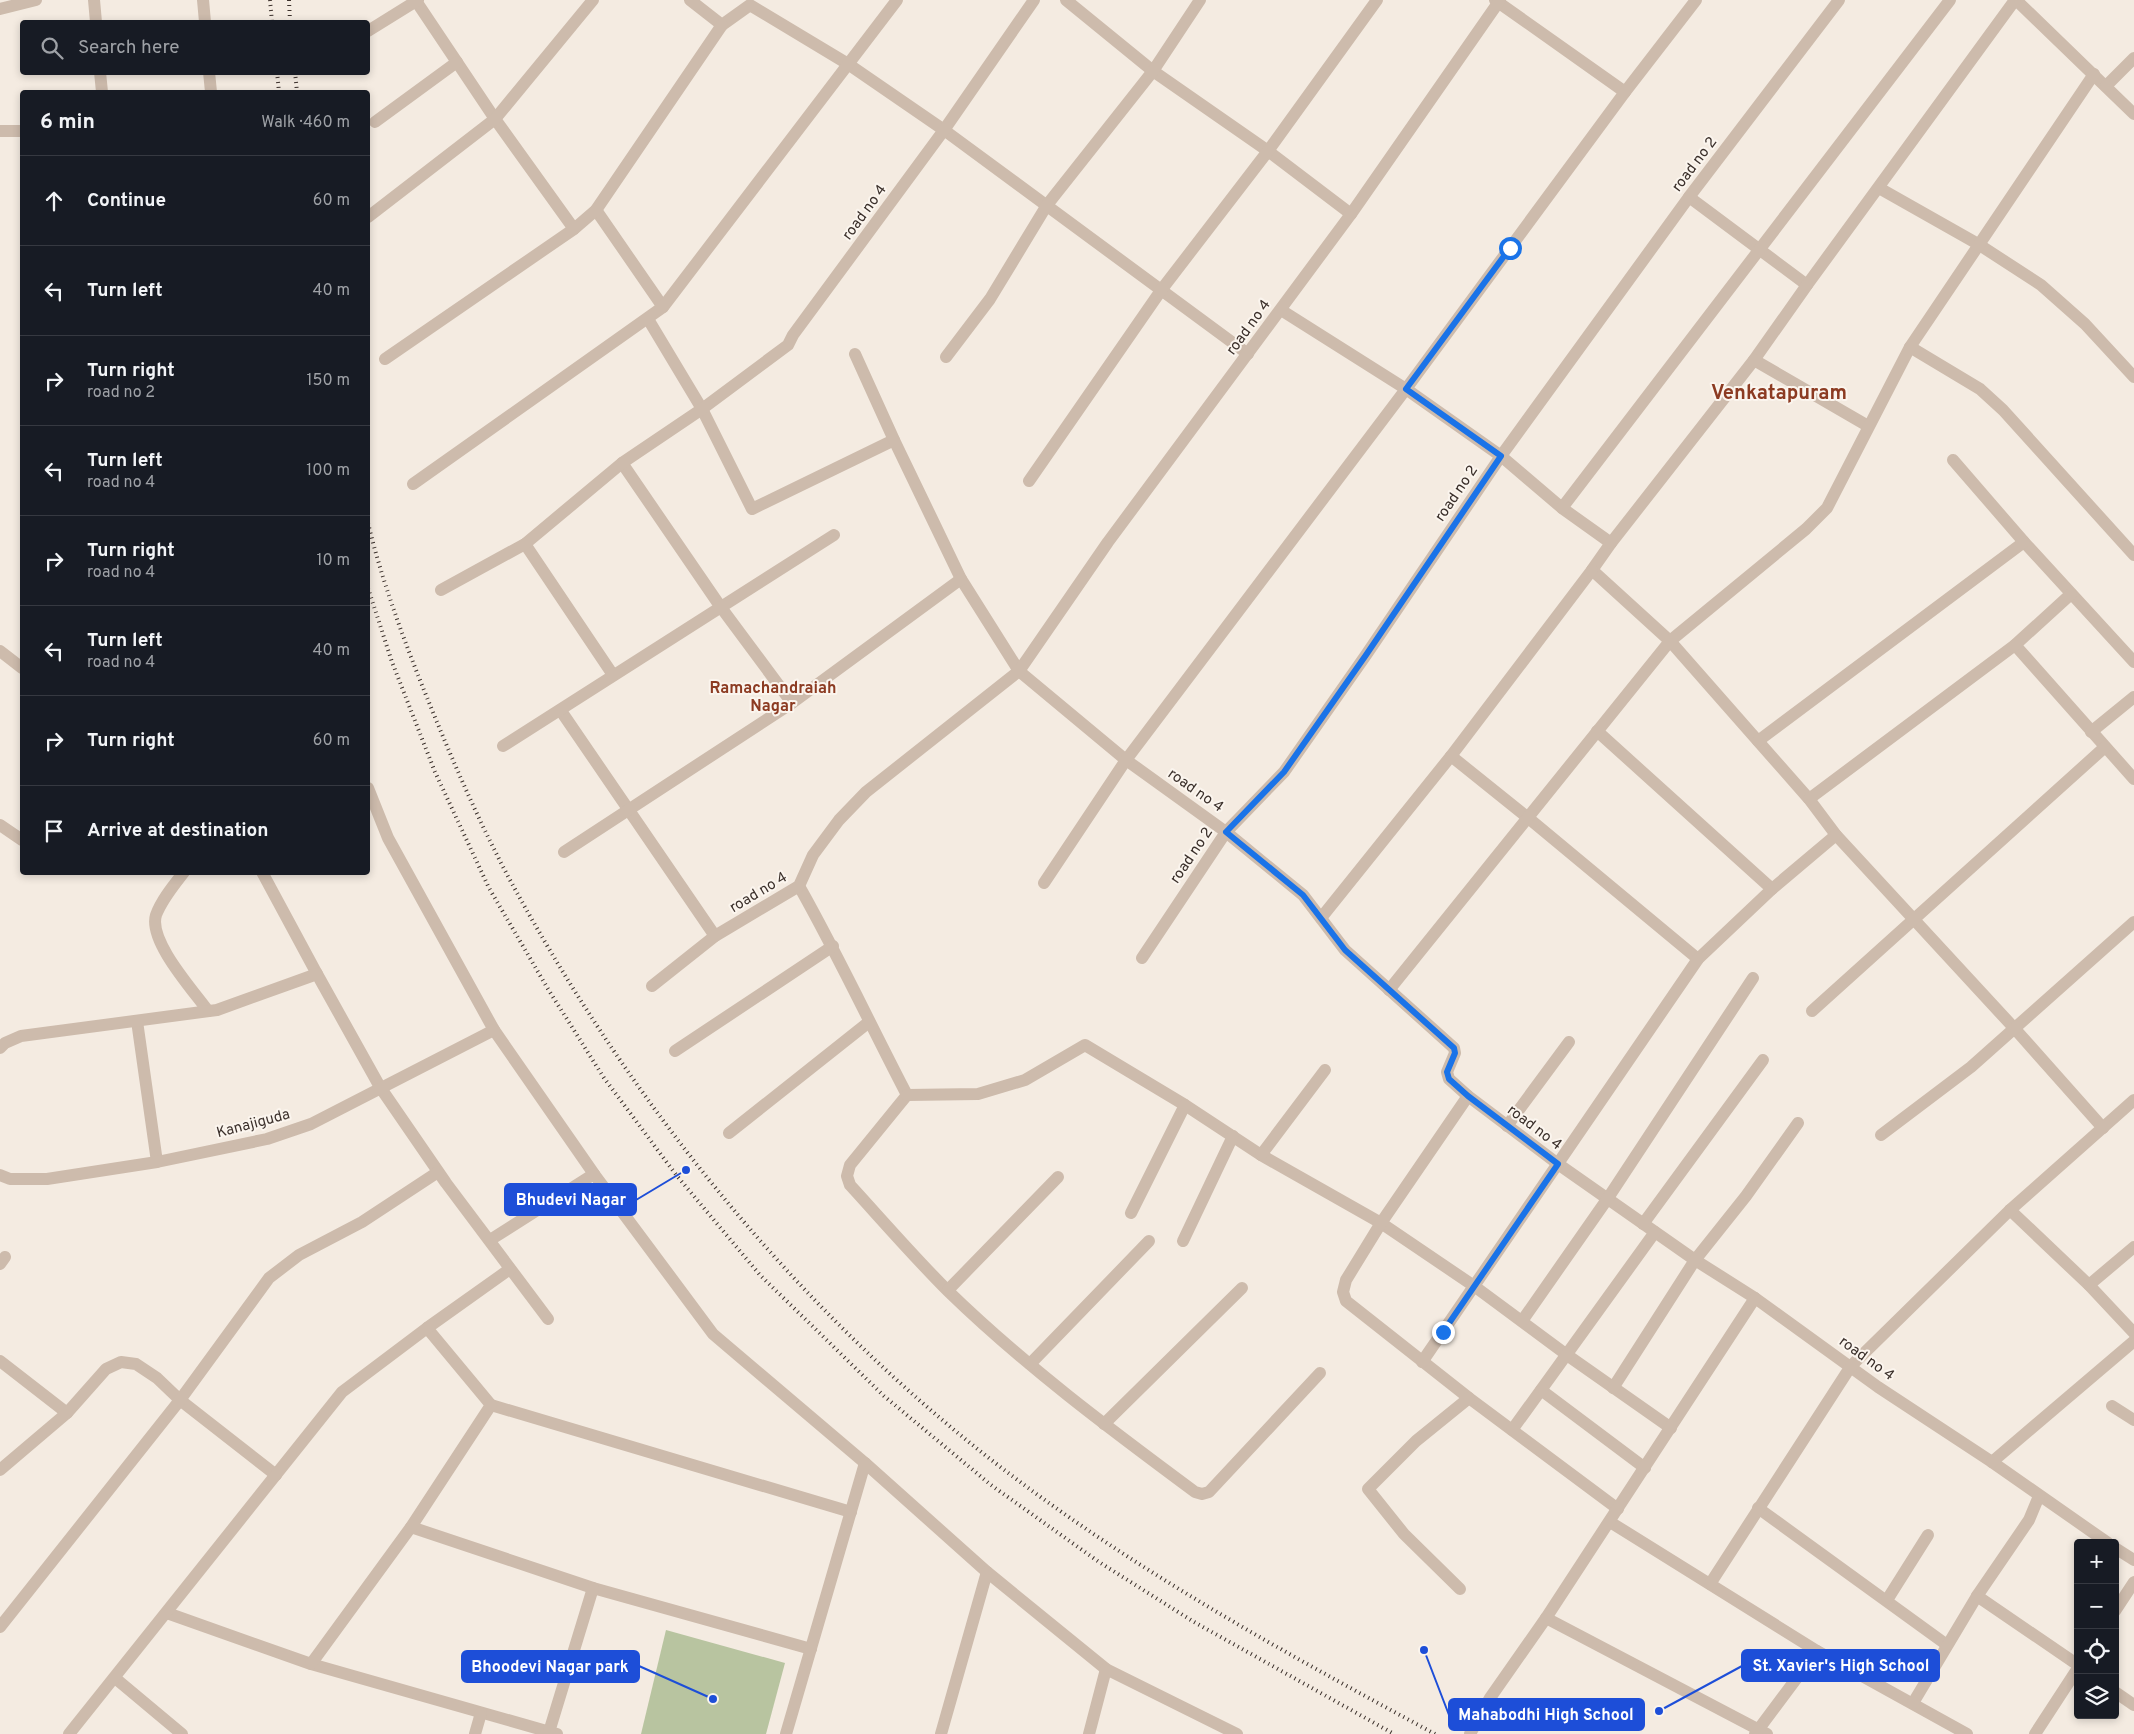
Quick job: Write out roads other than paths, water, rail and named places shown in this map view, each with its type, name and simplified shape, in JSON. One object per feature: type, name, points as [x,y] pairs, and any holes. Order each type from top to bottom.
[{"type":"street","points":[[0,9],[36,0]]},
{"type":"street","points":[[94,0],[96,20]]},
{"type":"street","points":[[203,0],[205,20]]},
{"type":"street","points":[[370,31],[417,0],[495,119],[574,228]]},
{"type":"street","points":[[370,215],[495,119],[593,0]]},
{"type":"street","points":[[690,0],[722,25]]},
{"type":"street","points":[[413,484],[663,307],[897,0]]},
{"type":"street","name":"road no 4","points":[[441,590],[525,544],[622,463],[702,410],[788,345],[944,130],[1034,0]]},
{"type":"street","points":[[1066,0],[1153,71],[1268,151],[1351,214]]},
{"type":"street","points":[[946,358],[990,300],[1048,205],[1153,71],[1200,0]]},
{"type":"street","points":[[1029,480],[1162,289],[1268,151],[1377,0]]},
{"type":"street","points":[[1044,883],[1126,760],[1406,389],[1625,92],[1696,0]]},
{"type":"street","name":"road no 2","points":[[1142,958],[1226,832],[1284,772],[1501,456],[1689,197],[1839,0]]},
{"type":"street","points":[[1562,508],[1950,0]]},
{"type":"street","points":[[1321,918],[1451,756],[1611,543],[1754,360],[2015,0],[2134,114]]},
{"type":"street","points":[[1498,1],[1625,92]]},
{"type":"street","name":"road no 4","points":[[652,986],[715,936],[799,886],[813,855],[839,820],[866,792],[1018,671],[1108,542],[1351,214],[1498,1]]},
{"type":"street","points":[[385,359],[574,228],[596,210],[722,25],[752,3],[848,64],[944,130],[1248,354]]},
{"type":"street","points":[[2106,86],[2134,58]]},
{"type":"street","points":[[375,122],[457,62]]},
{"type":"street","points":[[1389,990],[1670,641],[1806,529],[1827,508],[1844,479],[1868,426],[1910,347],[2094,74]]},
{"type":"street","points":[[100,75],[102,90]]},
{"type":"street","points":[[209,75],[210,90]]},
{"type":"street","points":[[0,132],[20,131]]},
{"type":"street","points":[[1879,188],[1978,244],[2041,285],[2085,324],[2134,377]]},
{"type":"street","points":[[1689,197],[1808,285]]},
{"type":"street","points":[[596,210],[663,307]]},
{"type":"street","points":[[1281,310],[1406,389],[1501,456],[1562,508],[1611,543]]},
{"type":"street","points":[[648,319],[702,410],[752,509],[894,440]]},
{"type":"street","points":[[1910,347],[1967,380],[2003,410],[2134,555]]},
{"type":"street","name":"road no 4","points":[[856,354],[894,440],[961,579],[1018,671],[1126,760],[1226,832],[1303,895],[1345,950],[1454,1048],[1455,1053],[1447,1072],[1449,1079],[1468,1096],[1558,1164],[1643,1224],[1754,1298],[1878,1387],[1992,1462],[2102,1539]]},
{"type":"street","points":[[1754,360],[1868,426]]},
{"type":"street","points":[[1953,460],[2024,542],[2134,662]]},
{"type":"street","points":[[622,463],[720,606],[792,703]]},
{"type":"street","points":[[503,746],[561,711],[720,606],[834,535]]},
{"type":"street","points":[[1758,741],[2024,542]]},
{"type":"street","points":[[525,544],[613,675]]},
{"type":"street","points":[[1592,570],[1670,641],[1809,798],[1836,834],[2103,1128]]},
{"type":"street","points":[[564,852],[792,703],[961,579]]},
{"type":"street","points":[[1809,798],[2015,645],[2071,594]]},
{"type":"street","points":[[2015,645],[2134,779]]},
{"type":"street","points":[[0,651],[20,666]]},
{"type":"street","points":[[2091,732],[2134,697]]},
{"type":"street","points":[[561,711],[715,936]]},
{"type":"street","points":[[1597,732],[1772,889]]},
{"type":"street","points":[[1812,1010],[2105,747]]},
{"type":"street","points":[[1451,756],[1528,817],[1698,959]]},
{"type":"street","points":[[370,793],[388,838],[494,1030],[594,1174],[713,1334],[865,1463],[987,1572],[1106,1669],[1237,1734]]},
{"type":"street","points":[[0,825],[20,839]]},
{"type":"street","points":[[1422,1362],[1698,959],[1772,889],[1836,834]]},
{"type":"street","points":[[182,875],[156,916],[156,930],[165,952],[208,1011]]},
{"type":"street","points":[[264,875],[380,1087],[438,1172],[548,1320]]},
{"type":"street","points":[[799,886],[832,946],[868,1022],[907,1095]]},
{"type":"street","points":[[1881,1135],[1971,1067],[2134,922]]},
{"type":"street","points":[[675,1051],[832,946]]},
{"type":"street","points":[[0,1048],[5,1043],[21,1036],[216,1010],[317,974]]},
{"type":"street","points":[[1522,1321],[1608,1198],[1753,978]]},
{"type":"street","points":[[137,1021],[157,1162]]},
{"type":"street","points":[[729,1133],[868,1022]]},
{"type":"street","name":"Kanajiguda","points":[[0,1175],[10,1179],[47,1179],[157,1162],[267,1139],[310,1124],[494,1030]]},
{"type":"street","points":[[1507,1126],[1569,1042]]},
{"type":"street","points":[[907,1095],[978,1094],[1025,1080],[1085,1045],[1185,1105],[1261,1155],[1380,1223],[1474,1286],[1567,1356],[1671,1428]]},
{"type":"street","points":[[1643,1224],[1763,1060]]},
{"type":"street","points":[[1261,1155],[1325,1070]]},
{"type":"street","points":[[907,1095],[850,1165],[847,1176],[850,1185],[948,1290],[1030,1364],[1104,1424],[1195,1492],[1202,1494],[1209,1492],[1320,1373]]},
{"type":"street","points":[[1468,1096],[1380,1223],[1346,1280],[1343,1292],[1346,1301],[1469,1398],[1618,1508]]},
{"type":"street","points":[[1710,1584],[1850,1366],[2010,1210],[2134,1100]]},
{"type":"street","points":[[1131,1213],[1185,1105]]},
{"type":"street","points":[[1613,1388],[1695,1260],[1746,1196],[1798,1123]]},
{"type":"street","points":[[1184,1241],[1232,1136]]},
{"type":"street","points":[[0,1627],[180,1400],[269,1278],[299,1254],[362,1222],[438,1172]]},
{"type":"street","points":[[490,1240],[594,1174]]},
{"type":"street","points":[[948,1290],[1058,1177]]},
{"type":"street","points":[[2010,1210],[2089,1284],[2134,1333]]},
{"type":"street","points":[[1512,1430],[1655,1232]]},
{"type":"street","points":[[1030,1364],[1149,1241]]},
{"type":"street","points":[[2089,1284],[2134,1247]]},
{"type":"street","points":[[69,1734],[342,1392],[510,1269]]},
{"type":"street","points":[[1104,1424],[1242,1288]]},
{"type":"street","points":[[1470,1734],[1490,1698],[1610,1522],[1754,1298]]},
{"type":"street","points":[[427,1328],[490,1405],[851,1512]]},
{"type":"street","points":[[1992,1462],[2134,1342]]},
{"type":"street","points":[[0,1361],[67,1413]]},
{"type":"street","points":[[0,1470],[67,1413],[106,1369],[121,1362],[136,1364],[157,1378],[180,1400],[276,1475]]},
{"type":"street","points":[[1541,1390],[1645,1468]]},
{"type":"street","points":[[1460,1588],[1404,1534],[1368,1489],[1416,1441],[1469,1398]]},
{"type":"street","points":[[311,1664],[411,1527],[490,1405]]},
{"type":"street","points":[[2112,1406],[2134,1420]]},
{"type":"street","points":[[786,1734],[865,1463]]},
{"type":"street","points":[[1913,1703],[1977,1596],[2029,1520],[2039,1496]]},
{"type":"street","points":[[1758,1508],[1947,1645]]},
{"type":"street","points":[[1610,1522],[1817,1651],[1967,1734]]},
{"type":"street","points":[[411,1527],[593,1588],[811,1649]]},
{"type":"street","points":[[1887,1600],[1928,1535]]},
{"type":"street","points":[[2119,1551],[2134,1560]]},
{"type":"street","points":[[941,1734],[987,1572]]},
{"type":"street","points":[[2119,1605],[2134,1582]]},
{"type":"street","points":[[167,1613],[311,1664],[553,1733],[593,1588]]},
{"type":"street","points":[[1977,1596],[2074,1664]]},
{"type":"street","points":[[1546,1618],[1760,1732],[1817,1651]]},
{"type":"street","points":[[1089,1734],[1106,1669]]},
{"type":"street","points":[[2035,1734],[2074,1673]]},
{"type":"street","points":[[115,1678],[182,1734]]},
{"type":"street","points":[[2119,1695],[2134,1705]]},
{"type":"street","points":[[475,1734],[481,1713]]},
{"type":"railway","points":[[270,0],[272,20]]},
{"type":"railway","points":[[289,0],[290,20]]},
{"type":"railway","points":[[277,75],[279,90]]},
{"type":"railway","points":[[295,75],[297,90]]},
{"type":"railway","points":[[370,531],[388,592],[421,683],[468,794],[510,880],[558,964],[611,1046],[667,1126],[727,1202],[792,1276],[860,1345],[932,1411],[1007,1472],[1058,1509],[1162,1579],[1270,1643],[1435,1734]]},
{"type":"railway","points":[[370,594],[392,662],[435,772],[489,888],[548,989],[604,1078],[677,1176],[760,1275],[884,1396],[991,1485],[1099,1562],[1194,1622],[1394,1734]]},
{"type":"place","name":"Bhudevi Nagar","points":[[686,1170]]},
{"type":"place","name":"Mahabodhi High School","points":[[1424,1650]]},
{"type":"place","name":"Bhoodevi Nagar park","points":[[713,1699]]},
{"type":"place","name":"St. Xavier's High School","points":[[1659,1711]]},
{"type":"district","name":"Venkatapuram","points":[[1779,392]]},
{"type":"district","name":"Ramachandraiah Nagar","points":[[773,696]]}]
